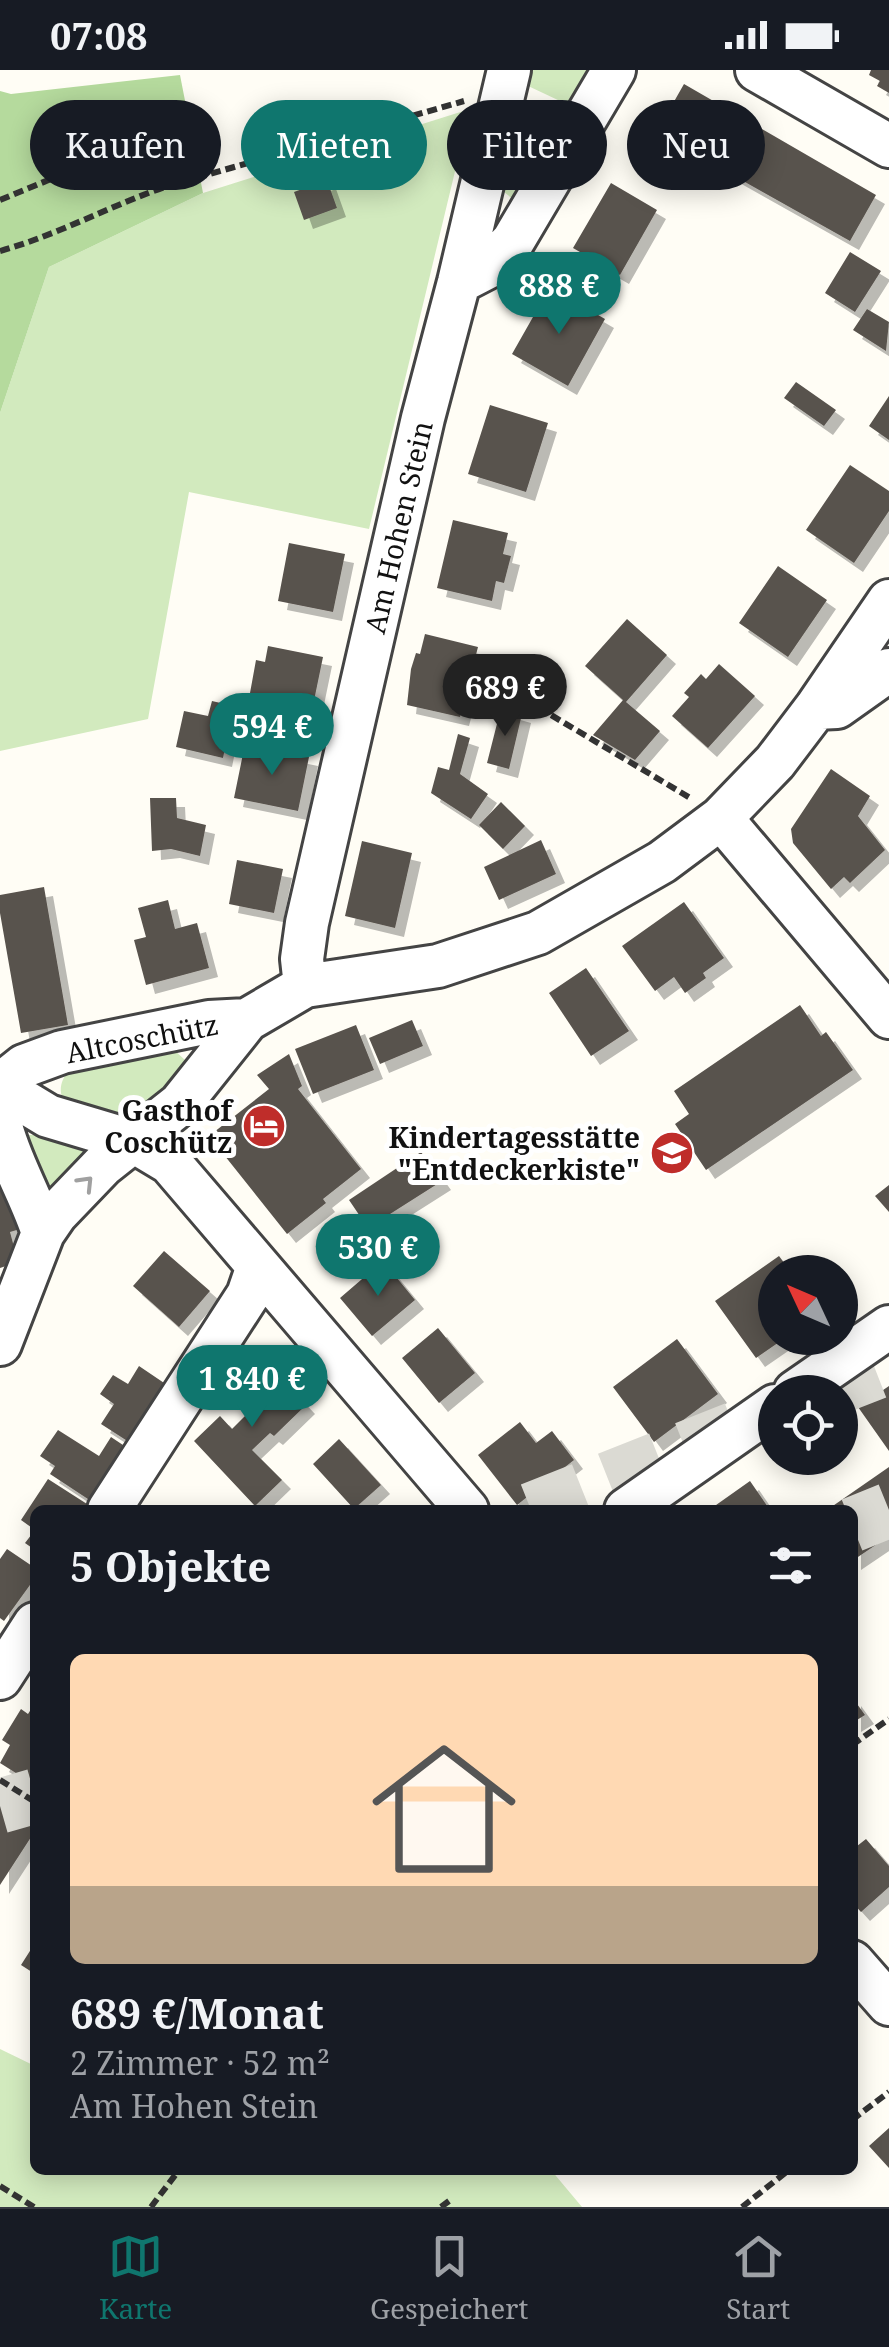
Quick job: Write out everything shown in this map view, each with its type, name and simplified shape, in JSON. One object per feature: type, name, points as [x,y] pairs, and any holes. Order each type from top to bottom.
[{"type":"street","points":[[459,282],[488,267],[513,241],[614,70]]},
{"type":"street","points":[[758,70],[889,146]]},
{"type":"street","name":"Am Hohen Stein","points":[[305,986],[302,959],[308,923],[423,418],[459,282],[494,84]]},
{"type":"street","points":[[247,1020],[305,986],[438,966],[538,933],[662,862],[721,818],[774,762],[889,600]]},
{"type":"street","points":[[816,708],[837,707],[889,670]]},
{"type":"street","points":[[721,818],[889,1018]]},
{"type":"street","name":"Altcoschütz","points":[[136,1142],[48,1116],[0,1086],[24,1066],[62,1052],[196,1024],[247,1020]]},
{"type":"street","name":"Altcoschütz","points":[[0,1344],[44,1233],[56,1214],[103,1164],[180,1104],[247,1020]]},
{"type":"street","points":[[0,1122],[4,1143],[44,1233]]},
{"type":"street","points":[[136,1142],[170,1163],[463,1505]]},
{"type":"street","points":[[112,1505],[248,1295],[258,1268]]},
{"type":"street","points":[[820,1375],[889,1327]]},
{"type":"street","points":[[633,1505],[758,1418]]},
{"type":"street","points":[[0,1678],[30,1632]]},
{"type":"path","points":[[221,169],[494,84]]},
{"type":"path","points":[[0,200],[30,188]]},
{"type":"path","points":[[0,251],[44,238],[157,190]]},
{"type":"path","points":[[495,695],[552,716],[721,818]]},
{"type":"path","points":[[858,1741],[889,1719]]},
{"type":"path","points":[[0,1780],[30,1799]]},
{"type":"path","points":[[858,2115],[889,2092]]},
{"type":"path","points":[[151,2207],[175,2175]]},
{"type":"path","points":[[742,2207],[784,2175]]},
{"type":"path","points":[[0,2186],[34,2207]]},
{"type":"path","points":[[441,2207],[453,2198]]},
{"type":"green space","points":[[529,70],[597,70],[578,100],[558,100],[526,85]]},
{"type":"green space","points":[[180,75],[185,100],[30,100],[30,190],[203,193],[49,267],[0,413],[0,91],[11,94]]},
{"type":"green space","points":[[447,116],[447,190],[451,190],[369,529],[189,492],[148,719],[0,751],[0,413],[49,267],[203,193],[241,181],[241,190],[427,190],[427,123]]},
{"type":"green space","points":[[502,190],[520,190],[514,200]]},
{"type":"green space","points":[[172,1048],[185,1060],[180,1078],[131,1121],[64,1102],[61,1086],[68,1071]]},
{"type":"green space","points":[[26,1135],[88,1152],[48,1200]]},
{"type":"green space","points":[[0,2049],[30,2064],[30,2175],[555,2175],[582,2207],[0,2207]]},
{"type":"building","points":[[871,70],[889,70],[889,93],[877,86],[880,81],[869,75]]},
{"type":"building","points":[[684,84],[712,100],[675,100]]},
{"type":"building","points":[[765,131],[876,195],[850,241],[759,190],[765,190]]},
{"type":"building","points":[[611,183],[657,210],[620,275],[573,248]]},
{"type":"building","points":[[331,190],[337,208],[304,220],[294,192]]},
{"type":"building","points":[[850,252],[881,271],[855,312],[825,293]]},
{"type":"building","points":[[550,287],[605,319],[568,386],[512,354]]},
{"type":"building","points":[[867,309],[889,322],[886,351],[853,330]]},
{"type":"building","points":[[796,382],[836,410],[824,426],[784,398]]},
{"type":"building","points":[[889,396],[889,440],[869,426]]},
{"type":"building","points":[[490,405],[548,423],[526,492],[468,474]]},
{"type":"building","points":[[850,465],[889,491],[889,511],[854,563],[806,530]]},
{"type":"building","points":[[453,520],[508,533],[503,554],[511,556],[504,583],[496,581],[492,601],[437,588]]},
{"type":"building","points":[[289,543],[345,554],[333,612],[278,601]]},
{"type":"building","points":[[778,566],[827,600],[788,657],[739,623]]},
{"type":"building","points":[[627,619],[667,655],[626,702],[660,731],[635,760],[593,735],[623,700],[585,666]]},
{"type":"building","points":[[425,634],[478,647],[460,717],[407,705],[411,669]]},
{"type":"building","points":[[268,646],[323,657],[310,720],[256,709],[259,695],[250,693],[256,660],[265,662]]},
{"type":"building","points":[[719,664],[755,696],[708,748],[672,716],[689,697],[684,693],[701,674],[706,679]]},
{"type":"building","points":[[212,701],[246,709],[241,731],[229,728],[223,758],[176,747],[184,711],[208,716]]},
{"type":"building","points":[[501,708],[522,714],[509,769],[487,763]]},
{"type":"building","points":[[458,734],[470,738],[460,774],[488,794],[471,819],[431,793],[438,767],[449,770]]},
{"type":"building","points":[[245,744],[309,757],[298,811],[234,798]]},
{"type":"building","points":[[831,769],[870,796],[858,816],[885,850],[850,883],[844,877],[831,889],[793,843],[791,829]]},
{"type":"building","points":[[150,798],[176,798],[177,818],[206,825],[200,856],[171,849],[152,851]]},
{"type":"building","points":[[501,802],[525,826],[503,849],[479,825]]},
{"type":"building","points":[[541,840],[556,874],[499,900],[484,867]]},
{"type":"building","points":[[362,841],[412,853],[395,928],[345,916]]},
{"type":"building","points":[[237,860],[283,869],[274,913],[229,904]]},
{"type":"building","points":[[44,887],[68,1025],[21,1033],[0,895]]},
{"type":"building","points":[[168,900],[175,929],[197,923],[209,968],[146,985],[134,940],[146,937],[138,908]]},
{"type":"building","points":[[684,902],[724,958],[685,993],[674,977],[655,991],[622,946]]},
{"type":"building","points":[[586,968],[629,1031],[591,1056],[549,993]]},
{"type":"building","points":[[800,1005],[821,1036],[826,1032],[853,1070],[706,1170],[675,1124],[689,1114],[674,1091]]},
{"type":"building","points":[[412,1020],[423,1046],[380,1064],[369,1038]]},
{"type":"building","points":[[356,1025],[374,1070],[313,1094],[295,1049]]},
{"type":"building","name":"Gasthof Coschütz","points":[[289,1054],[302,1086],[298,1089],[361,1169],[287,1234],[209,1136],[269,1089],[257,1075]]},
{"type":"building","points":[[421,1152],[442,1181],[368,1228],[349,1200]]},
{"type":"building","points":[[0,1168],[27,1227],[10,1232],[18,1262],[0,1268]]},
{"type":"building","points":[[889,1185],[889,1212],[875,1196]]},
{"type":"building","points":[[164,1251],[210,1291],[179,1327],[133,1286]]},
{"type":"building","points":[[383,1261],[415,1300],[372,1336],[340,1298]]},
{"type":"building","points":[[758,1271],[760,1355],[756,1358],[715,1301]]},
{"type":"building","points":[[438,1328],[475,1373],[439,1403],[402,1358]]},
{"type":"building","points":[[677,1339],[718,1394],[654,1442],[613,1387]]},
{"type":"building","points":[[260,1356],[306,1405],[274,1436],[270,1433],[252,1450],[282,1480],[256,1505],[194,1441],[220,1416],[232,1429],[248,1413],[226,1389]]},
{"type":"building","points":[[139,1366],[170,1387],[132,1444],[101,1424],[114,1404],[100,1394],[113,1375],[128,1384]]},
{"type":"building","points":[[889,1386],[889,1451],[858,1407]]},
{"type":"building","points":[[520,1422],[536,1443],[552,1431],[574,1460],[517,1505],[478,1455]]},
{"type":"building","points":[[58,1430],[99,1456],[111,1437],[129,1449],[94,1503],[50,1474],[55,1466],[40,1456]]},
{"type":"building","points":[[339,1439],[381,1485],[358,1505],[350,1505],[313,1464]]},
{"type":"building","points":[[889,1467],[889,1536],[858,1557],[858,1505],[834,1505]]},
{"type":"building","points":[[48,1479],[86,1505],[31,1505]]},
{"type":"building","points":[[750,1481],[767,1505],[716,1505]]},
{"type":"building","points":[[30,1506],[30,1526],[21,1520]]},
{"type":"building","points":[[7,1549],[30,1565],[30,1585],[4,1621],[0,1618],[0,1559]]},
{"type":"building","points":[[21,1709],[28,1714],[30,1711],[30,1782],[0,1763],[10,1745],[2,1740]]},
{"type":"building","points":[[0,1797],[30,1816],[30,1839],[0,1885]]},
{"type":"building","points":[[866,1839],[889,1866],[889,1887],[861,1912],[858,1909],[858,1845]]},
{"type":"building","points":[[30,1951],[30,1971],[21,1965]]},
{"type":"building","points":[[889,2128],[889,2168],[869,2146]]},
{"type":"tunnel","points":[[858,1379],[889,1367]]},
{"type":"tunnel","points":[[544,1505],[735,1429]]},
{"type":"tunnel","points":[[858,1523],[889,1510]]},
{"type":"tunnel","points":[[0,1806],[30,1797]]},
{"type":"place","name":"Gasthof Coschütz","points":[[264,1126]]},
{"type":"place","name":"Kindertagesstätte \"Entdeckerkiste\"","points":[[672,1153]]}]
